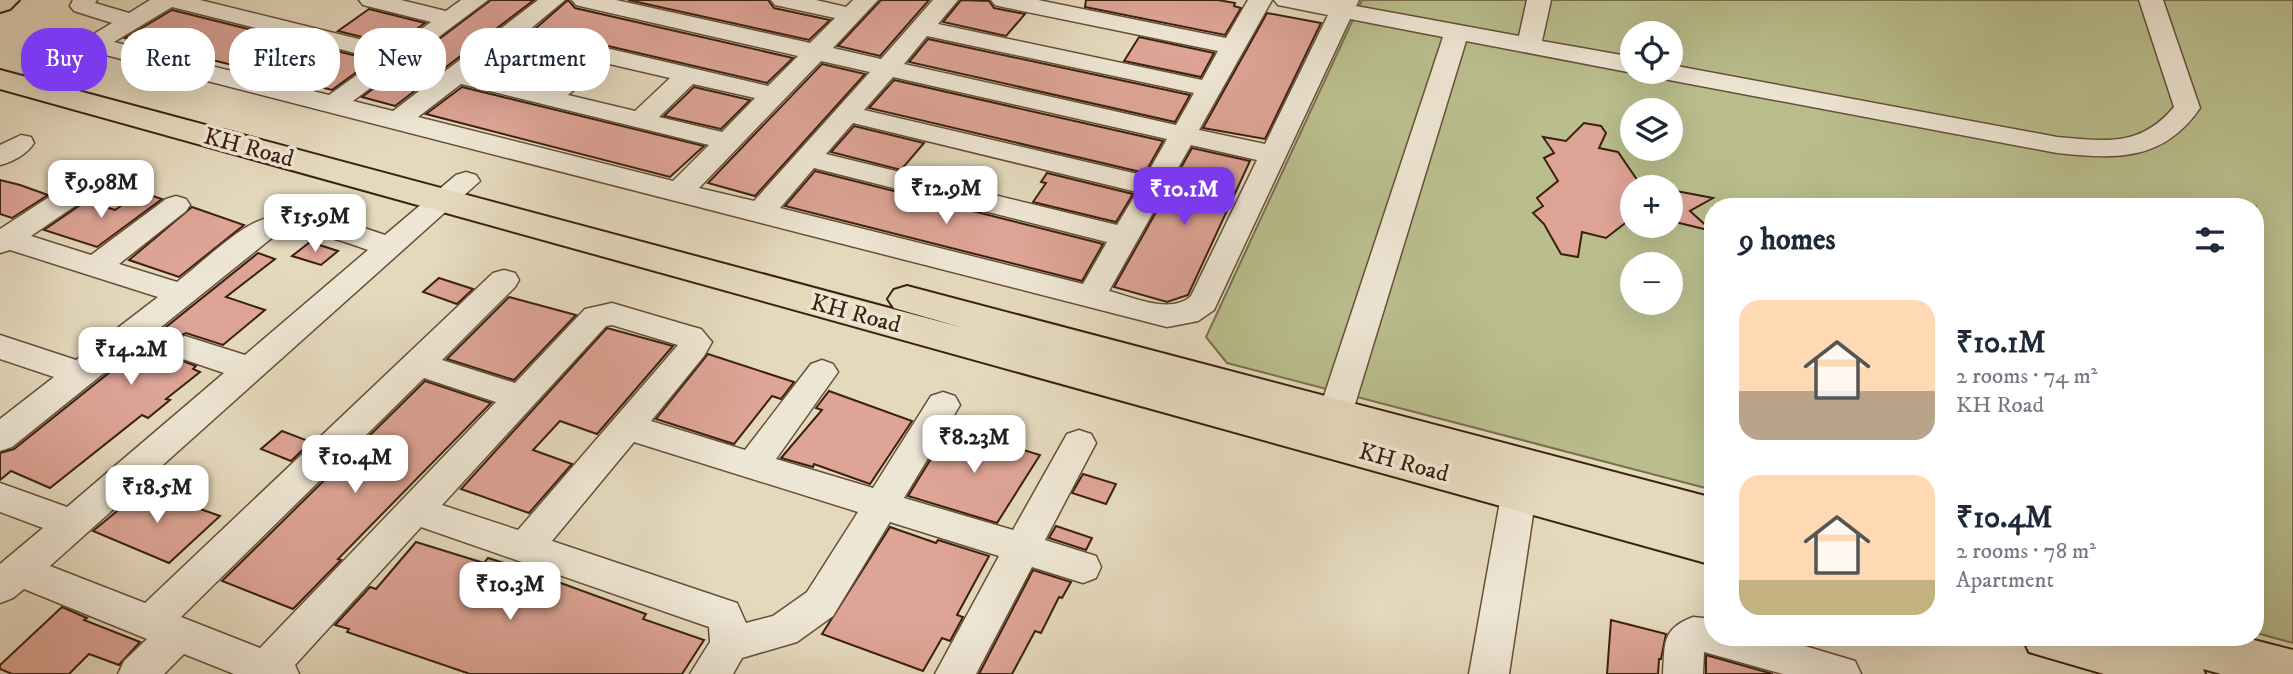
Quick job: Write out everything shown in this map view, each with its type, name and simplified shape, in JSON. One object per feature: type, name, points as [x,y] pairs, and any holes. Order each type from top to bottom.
[{"type":"main road","points":[[0,3],[5,0]]},
{"type":"main road","name":"KH Road","points":[[0,54],[454,191],[1522,479],[1704,514]]},
{"type":"main road","name":"KH Road","points":[[0,79],[1335,414],[1704,544]]},
{"type":"main road","points":[[2079,646],[2181,674]]},
{"type":"main road","points":[[2196,646],[2293,672]]},
{"type":"street","points":[[85,0],[82,5],[86,8],[133,21]]},
{"type":"street","points":[[354,45],[169,0],[101,40],[99,46],[102,49],[398,120],[1167,316],[1196,311],[1203,302],[1345,5]]},
{"type":"street","points":[[371,0],[450,19]]},
{"type":"street","points":[[438,28],[475,0]]},
{"type":"street","points":[[517,28],[553,0]]},
{"type":"street","points":[[584,0],[1274,155]]},
{"type":"street","points":[[783,0],[859,7]]},
{"type":"street","points":[[761,212],[946,0]]},
{"type":"street","points":[[1003,0],[1233,47]]},
{"type":"street","points":[[1091,296],[1260,0]]},
{"type":"street","points":[[1286,0],[1345,5],[1457,32],[1620,63]]},
{"type":"street","points":[[1529,46],[1539,0]]},
{"type":"street","points":[[1683,75],[2057,145],[2111,149],[2151,142],[2175,126],[2187,108],[2151,0]]},
{"type":"street","points":[[679,191],[859,7]]},
{"type":"street","points":[[922,28],[1209,89]]},
{"type":"street","points":[[1335,414],[1457,32]]},
{"type":"street","points":[[610,56],[774,95]]},
{"type":"street","points":[[398,120],[460,73]]},
{"type":"street","points":[[457,75],[729,142]]},
{"type":"street","points":[[640,120],[688,75]]},
{"type":"street","points":[[333,104],[354,89]]},
{"type":"street","points":[[550,97],[557,91]]},
{"type":"street","points":[[846,114],[1154,187]]},
{"type":"street","points":[[806,158],[1126,237]]},
{"type":"street","points":[[3,241],[93,181]]},
{"type":"street","points":[[10,579],[454,191]]},
{"type":"street","points":[[95,267],[176,205]]},
{"type":"street","points":[[0,438],[263,230],[275,224],[300,222],[390,247]]},
{"type":"street","points":[[3,241],[182,294]]},
{"type":"street","points":[[138,674],[164,629],[418,364],[504,280]]},
{"type":"street","points":[[10,579],[164,629],[272,671],[414,510],[596,317],[612,314],[690,337],[696,342],[693,348],[524,549]]},
{"type":"street","points":[[0,347],[81,374]]},
{"type":"street","points":[[185,348],[250,369]]},
{"type":"street","points":[[418,364],[520,397]]},
{"type":"street","points":[[753,465],[821,372]]},
{"type":"street","points":[[720,659],[783,630],[820,604],[943,405]]},
{"type":"street","points":[[627,427],[1083,567]]},
{"type":"street","points":[[955,674],[1079,443]]},
{"type":"street","points":[[1489,674],[1522,479]]},
{"type":"street","points":[[0,497],[72,524]]},
{"type":"street","points":[[414,510],[724,615],[732,630],[720,659]]},
{"type":"street","points":[[1683,674],[1685,640],[1693,634],[1704,635]]},
{"type":"street","points":[[1748,646],[1841,674]]},
{"type":"green space","points":[[1362,0],[2293,0],[2293,643],[2264,635],[2264,198],[1704,198],[1704,488],[1227,363],[1206,337]]},
{"type":"building","points":[[491,0],[534,0],[497,28],[460,28],[460,56],[446,67],[446,34]]},
{"type":"building","points":[[568,0],[575,8],[793,58],[767,83],[610,46],[610,28],[536,28]]},
{"type":"building","points":[[628,0],[768,0],[774,8],[830,20],[809,40]]},
{"type":"building","points":[[881,0],[929,0],[880,56],[838,46]]},
{"type":"building","points":[[961,0],[989,1],[994,8],[1025,14],[1006,36],[943,22]]},
{"type":"building","points":[[1086,0],[1218,0],[1235,3],[1234,6],[1241,8],[1225,35],[1085,7]]},
{"type":"building","points":[[369,9],[425,23],[418,28],[354,28],[354,35],[340,30]]},
{"type":"building","points":[[172,10],[244,28],[229,28],[229,64],[215,61],[215,28],[142,28]]},
{"type":"building","points":[[1267,13],[1321,23],[1265,139],[1203,128]]},
{"type":"building","points":[[1139,37],[1214,53],[1201,77],[1124,61]]},
{"type":"building","points":[[928,39],[1190,95],[1175,122],[909,62]]},
{"type":"building","points":[[340,52],[354,55],[354,74],[340,84]]},
{"type":"building","points":[[822,64],[865,74],[755,196],[708,183]]},
{"type":"building","points":[[894,80],[1163,141],[1145,173],[869,108]]},
{"type":"building","points":[[694,87],[750,100],[721,129],[664,116]]},
{"type":"building","points":[[460,88],[460,91],[478,91],[704,146],[670,177],[426,114]]},
{"type":"building","points":[[370,91],[415,91],[395,106],[362,97]]},
{"type":"building","points":[[1584,123],[1601,126],[1606,133],[1599,148],[1618,152],[1620,161],[1624,161],[1634,175],[1620,175],[1620,227],[1606,238],[1582,232],[1578,257],[1561,254],[1544,224],[1533,213],[1543,206],[1537,198],[1558,181],[1544,158],[1554,153],[1543,137],[1566,141]]},
{"type":"building","points":[[854,126],[924,143],[901,170],[831,152]]},
{"type":"building","points":[[1192,148],[1250,161],[1188,295],[1167,302],[1114,287]]},
{"type":"building","points":[[815,171],[1103,244],[1082,281],[785,206]]},
{"type":"building","points":[[1047,173],[1133,194],[1116,222],[1033,202],[1046,183],[1041,182]]},
{"type":"building","points":[[0,180],[48,195],[12,218],[0,214]]},
{"type":"building","points":[[141,192],[162,199],[97,247],[44,230],[86,201],[115,210]]},
{"type":"building","points":[[1683,192],[1713,198],[1704,198],[1704,203],[1690,211],[1704,224],[1704,229],[1683,224]]},
{"type":"building","points":[[192,207],[244,225],[179,277],[129,260]]},
{"type":"building","points":[[310,242],[338,251],[321,265],[292,256]]},
{"type":"building","points":[[258,253],[275,259],[226,297],[265,310],[223,345],[186,333],[172,339],[167,347],[172,357],[196,366],[193,369],[200,372],[166,399],[170,400],[148,418],[142,415],[50,488],[11,471],[0,480],[0,453],[14,449]]},
{"type":"building","points":[[439,278],[473,289],[457,304],[423,292]]},
{"type":"building","points":[[509,297],[576,315],[514,380],[447,359]]},
{"type":"building","points":[[607,328],[673,346],[597,434],[560,421],[533,450],[572,464],[529,513],[461,489]]},
{"type":"building","points":[[708,354],[794,382],[781,399],[772,396],[734,444],[656,419]]},
{"type":"building","points":[[425,381],[491,403],[338,559],[341,560],[293,609],[222,581]]},
{"type":"building","points":[[829,391],[912,421],[870,484],[814,464],[813,467],[781,458],[822,410],[816,408]]},
{"type":"building","points":[[950,428],[1040,455],[997,523],[908,496]]},
{"type":"building","points":[[282,431],[311,442],[291,461],[261,449]]},
{"type":"building","points":[[1083,474],[1116,484],[1106,504],[1072,493]]},
{"type":"building","points":[[146,487],[220,516],[169,563],[93,531]]},
{"type":"building","points":[[1056,526],[1092,538],[1086,550],[1049,538]]},
{"type":"building","points":[[890,527],[936,543],[938,540],[989,556],[957,615],[963,617],[950,641],[942,638],[923,671],[822,634]]},
{"type":"building","points":[[416,542],[484,563],[488,558],[514,566],[646,614],[643,619],[704,640],[682,674],[470,674],[347,632],[349,629],[335,625],[370,587],[376,589]]},
{"type":"building","points":[[1033,570],[1071,582],[1062,598],[1059,597],[1041,633],[1035,631],[1012,674],[979,674]]},
{"type":"building","points":[[62,607],[87,618],[84,620],[140,642],[119,665],[89,654],[69,674],[12,674],[0,669],[0,665]]},
{"type":"building","points":[[1611,620],[1666,634],[1658,674],[1607,674]]},
{"type":"building","points":[[1706,655],[1773,674],[1706,674]]}]
